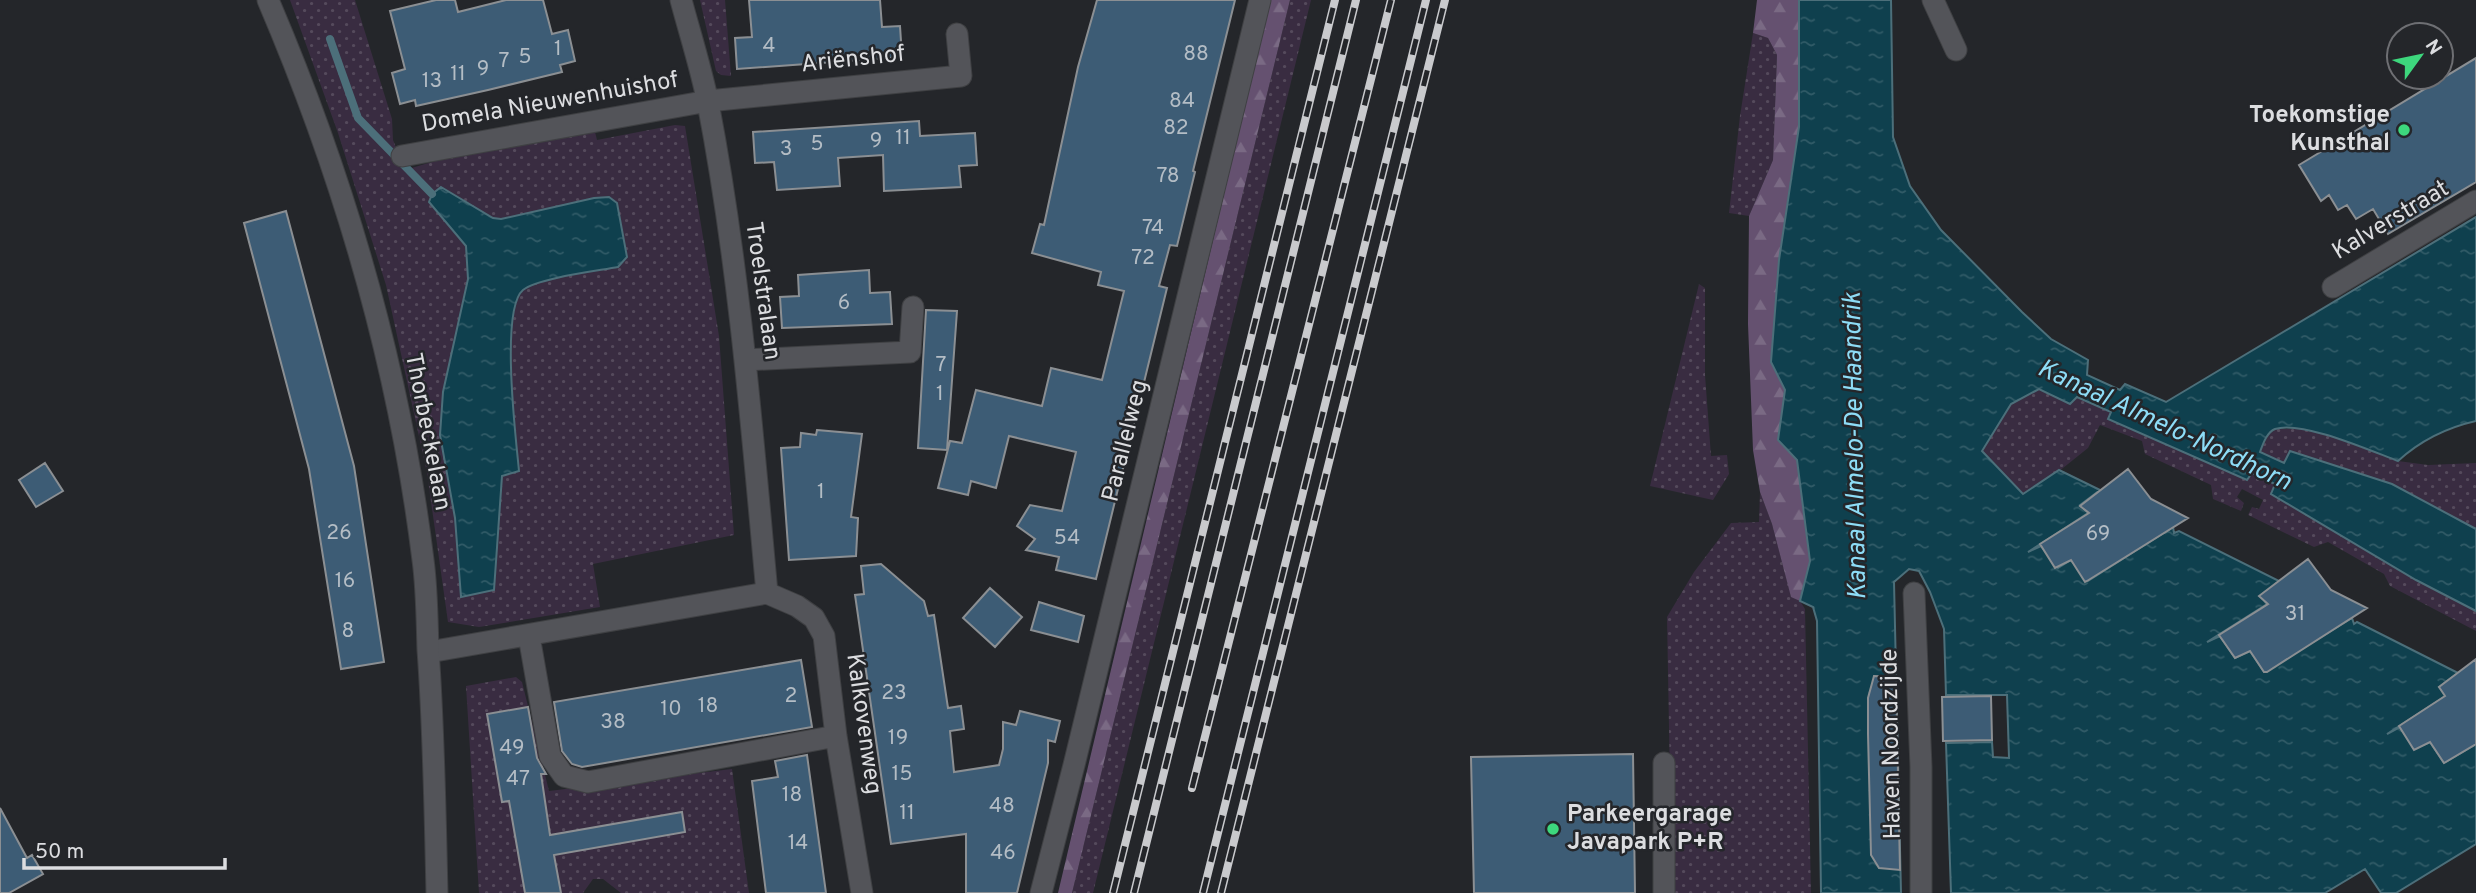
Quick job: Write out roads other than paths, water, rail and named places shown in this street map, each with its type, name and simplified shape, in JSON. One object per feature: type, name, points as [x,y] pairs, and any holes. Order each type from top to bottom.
[{"type":"street","name":"Thorbeckelaan","points":[[268,0],[340,186],[372,292],[408,452],[424,563],[433,701],[437,893]]},
{"type":"street","name":"Troelstralaan","points":[[681,0],[708,101],[746,360],[768,593]]},
{"type":"street","name":"Parallelweg","points":[[1041,893],[1260,0]]},
{"type":"street","points":[[1933,0],[1956,50]]},
{"type":"street","name":"Ariënshof","points":[[708,101],[961,76],[957,33]]},
{"type":"street","name":"Domela Nieuwenhuishof","points":[[402,156],[708,101]]},
{"type":"street","name":"Kalverstraat","points":[[2333,287],[2476,201]]},
{"type":"street","points":[[746,360],[910,352],[913,307]]},
{"type":"street","points":[[429,652],[768,593]]},
{"type":"street","name":"Kalkovenweg","points":[[768,593],[797,606],[814,618],[824,636],[836,736],[862,893]]},
{"type":"street","name":"Haven Noordzijde","points":[[1914,593],[1921,767],[1921,893]]},
{"type":"street","points":[[529,636],[550,756],[564,776],[588,782],[836,736]]},
{"type":"street","points":[[1664,763],[1664,893]]},
{"type":"water","points":[[1799,0],[1891,0],[1893,137],[1910,186],[1941,230],[2022,312],[2051,339],[2088,360],[2087,375],[2120,390],[2125,384],[2166,402],[2476,217],[2476,421],[2434,436],[2398,461],[2336,438],[2287,427],[2275,429],[2270,433],[2260,452],[2284,463],[2290,451],[2392,484],[2476,529],[2476,611],[2416,580],[2271,494],[2275,484],[2252,473],[2247,480],[2108,419],[2111,412],[2077,397],[2070,404],[2039,389],[2011,404],[1982,451],[2023,494],[2059,470],[2100,490],[2080,505],[2088,513],[2028,552],[2041,546],[2058,568],[2071,560],[2088,581],[2173,527],[2174,533],[2179,531],[2279,581],[2261,597],[2267,604],[2207,642],[2220,636],[2235,658],[2250,651],[2264,672],[2352,618],[2354,624],[2357,622],[2458,673],[2439,687],[2447,695],[2387,734],[2400,727],[2414,749],[2430,742],[2444,763],[2476,744],[2476,844],[2396,893],[2381,893],[2365,869],[2325,893],[1951,893],[1946,743],[1992,742],[1993,757],[2009,758],[2007,695],[1946,695],[1944,629],[1919,571],[1909,569],[1894,582],[1901,893],[1821,893],[1817,621],[1813,607],[1800,601],[1810,561],[1797,460],[1778,440],[1785,390],[1771,362],[1779,260],[1799,127]]},
{"type":"water","points":[[441,187],[493,218],[501,219],[609,197],[617,203],[627,257],[618,267],[531,286],[523,290],[516,302],[512,322],[511,376],[519,471],[502,476],[494,590],[461,597],[455,518],[440,435],[443,392],[468,279],[466,246],[429,202],[432,194]]},
{"type":"waterway","points":[[330,39],[358,118],[432,194]]},
{"type":"railway","points":[[1113,893],[1335,0]]},
{"type":"railway","points":[[1134,893],[1356,0]]},
{"type":"railway","points":[[1192,788],[1391,0]]},
{"type":"railway","points":[[1203,893],[1426,0]]},
{"type":"railway","points":[[1221,893],[1445,0]]},
{"type":"place","name":"Toekomstige Kunsthal","points":[[2404,130]]},
{"type":"place","name":"Parkeergarage Javapark P+R","points":[[1553,829]]},
{"type":"water label","name":"Kanaal Almelo-Nordhorn","points":[[2164,426]]},
{"type":"water label","name":"Kanaal Almelo-De Haandrik","points":[[1856,446]]}]
